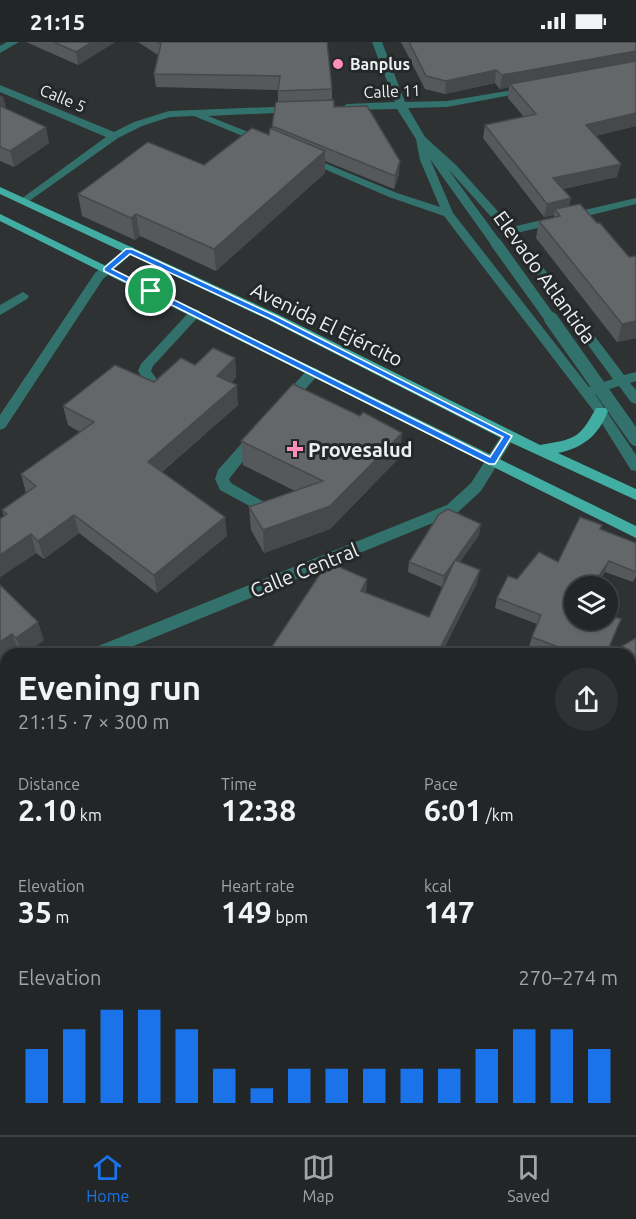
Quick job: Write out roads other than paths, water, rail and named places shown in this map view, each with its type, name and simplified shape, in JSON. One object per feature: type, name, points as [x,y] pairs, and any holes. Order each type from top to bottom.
[{"type":"main road","name":"Avenida El Ejército","points":[[0,190],[273,317],[508,436],[636,495]]},
{"type":"main road","points":[[0,217],[636,532]]},
{"type":"main road","points":[[536,448],[550,450],[573,444],[592,429],[601,411]]},
{"type":"street","points":[[0,50],[14,42]]},
{"type":"street","points":[[377,42],[401,106],[421,139],[447,160],[511,231],[636,399]]},
{"type":"street","name":"Calle 11","points":[[335,108],[447,104],[543,86]]},
{"type":"street","name":"Calle 5","points":[[0,88],[114,136]]},
{"type":"street","points":[[24,201],[114,136],[138,124],[169,114],[303,109]]},
{"type":"street","points":[[192,112],[277,147]]},
{"type":"street","points":[[421,139],[425,160],[448,214],[601,411],[636,466]]},
{"type":"street","name":"Elevado Atlantida","points":[[421,139],[636,439]]},
{"type":"street","points":[[298,156],[393,195],[448,214]]},
{"type":"street","points":[[511,231],[636,201]]},
{"type":"street","points":[[0,425],[99,276],[129,250]]},
{"type":"street","points":[[0,311],[23,296]]},
{"type":"street","points":[[154,384],[144,371],[147,363],[195,313]]},
{"type":"street","points":[[266,510],[225,486],[222,479],[223,474],[313,372]]},
{"type":"street","points":[[586,393],[636,376]]},
{"type":"street","name":"Calle Central","points":[[112,648],[452,509],[476,487],[508,436]]},
{"type":"place","name":"Banplus","points":[[338,64]]},
{"type":"place","name":"Provesalud","points":[[295,449]]}]
